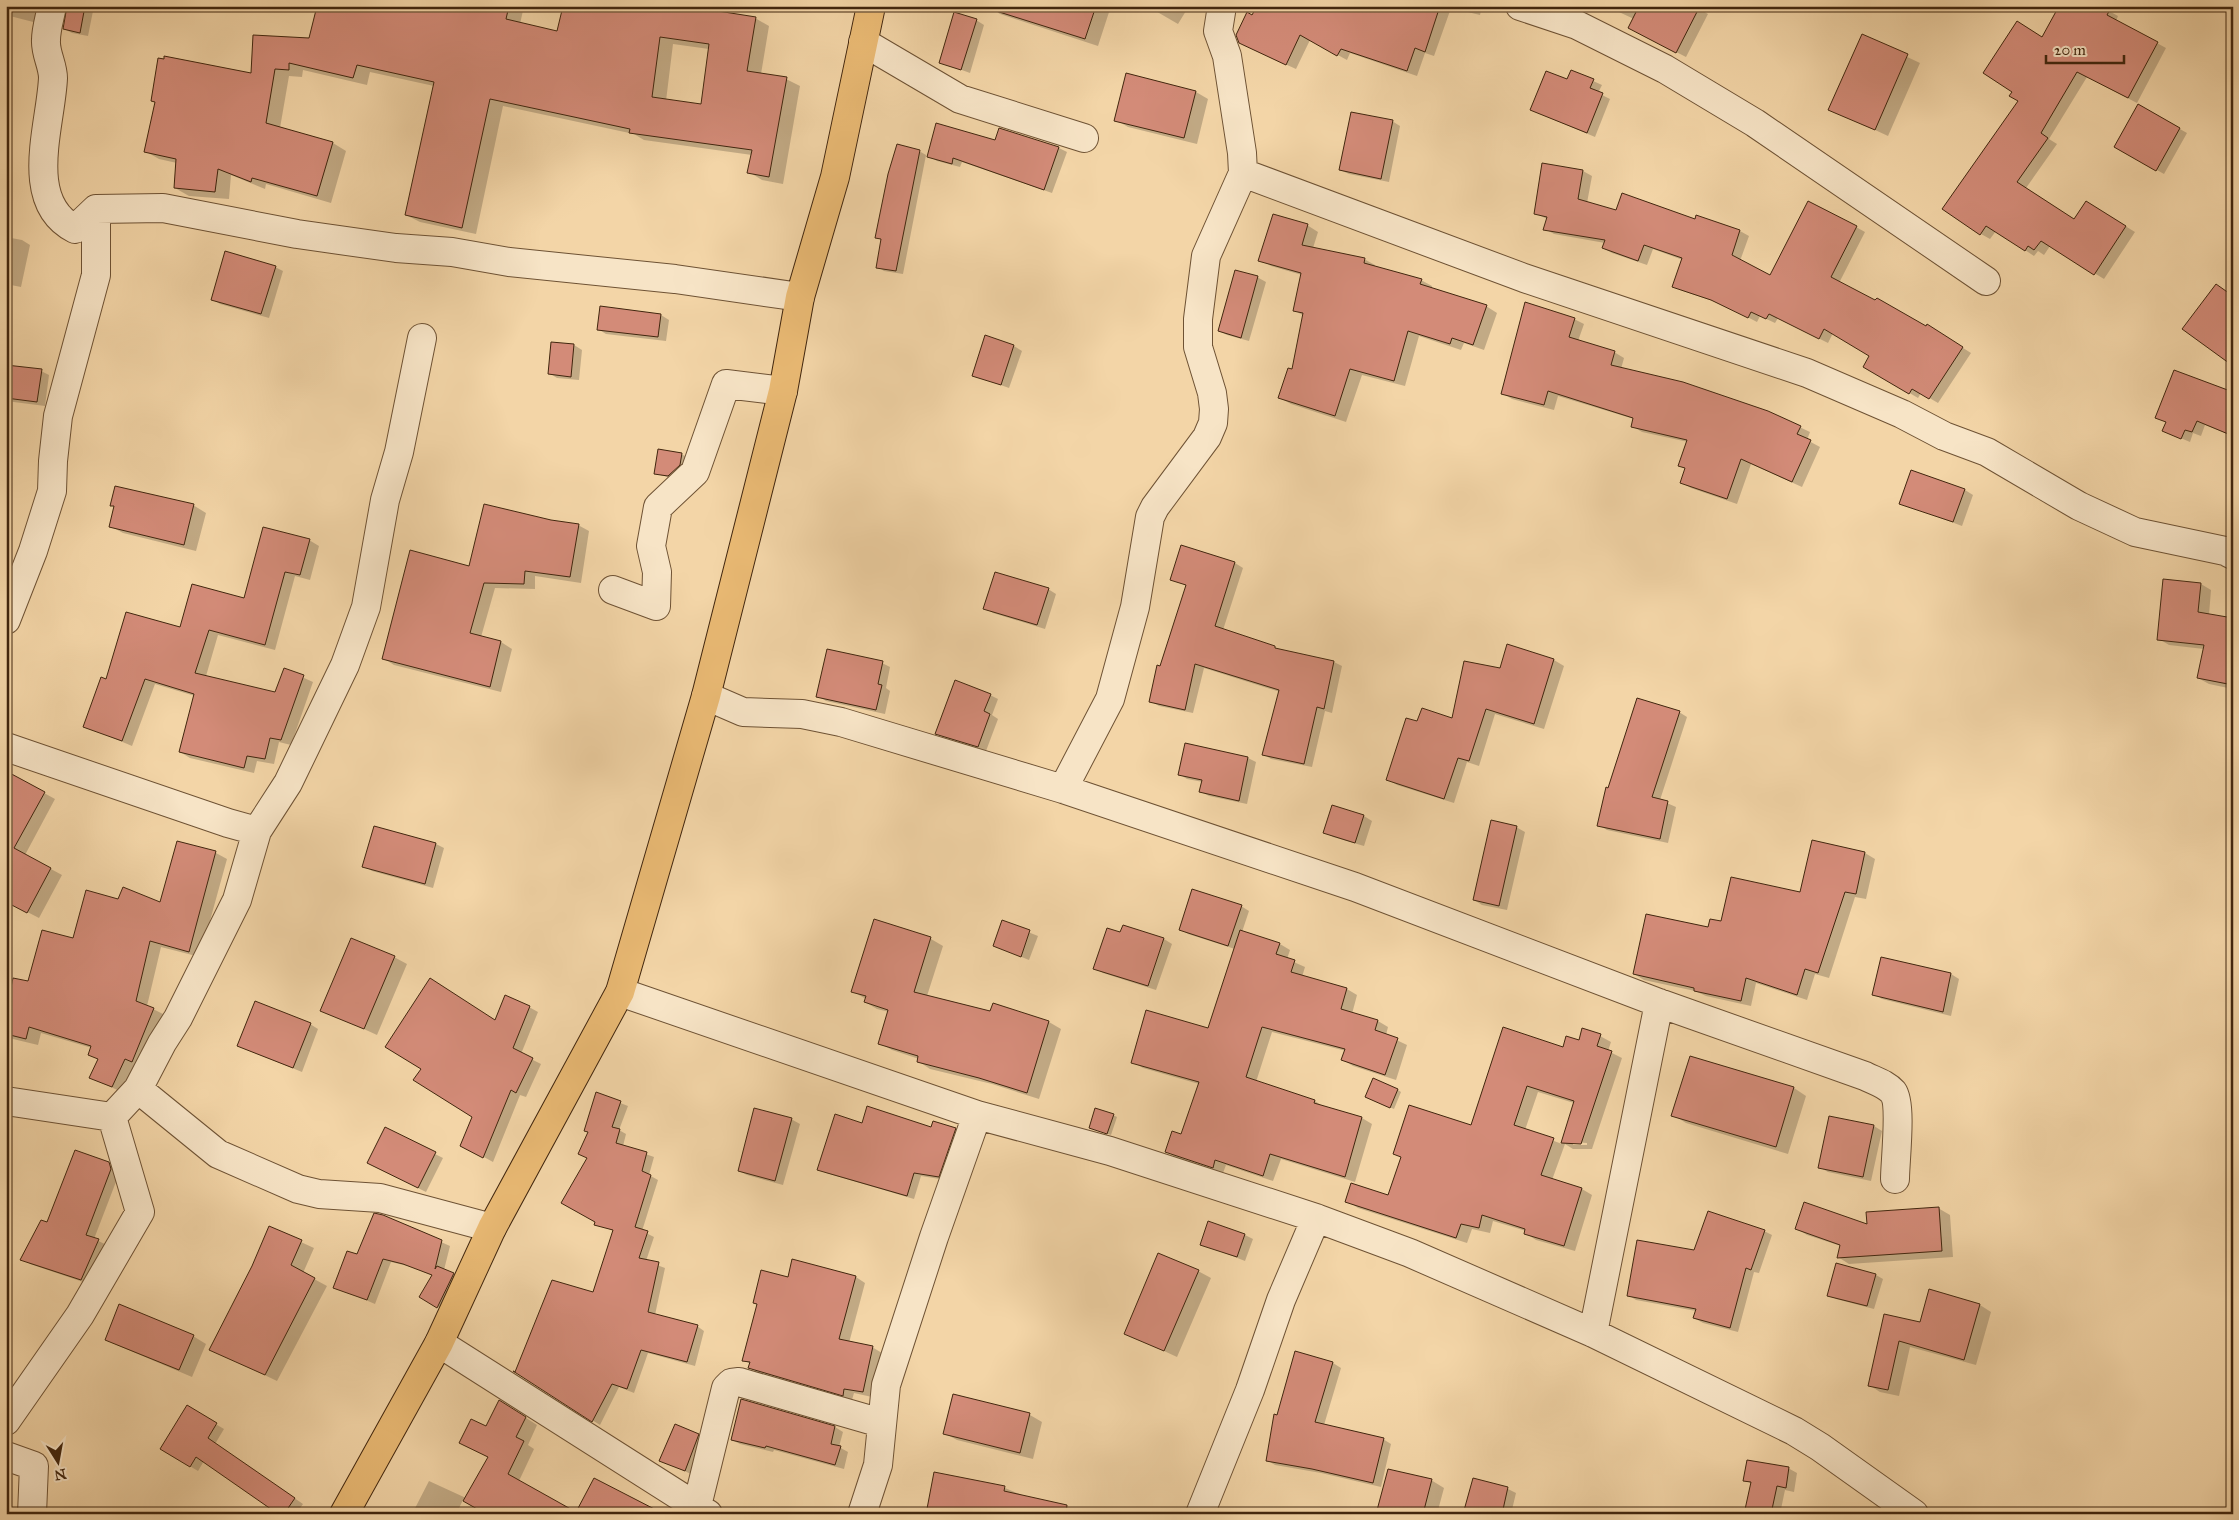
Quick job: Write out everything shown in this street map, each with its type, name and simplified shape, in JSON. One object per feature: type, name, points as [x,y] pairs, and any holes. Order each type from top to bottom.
[{"type":"main road","points":[[344,1514],[439,1343],[492,1228],[620,992],[706,696],[783,392],[800,297],[835,177],[871,6]]},
{"type":"street","points":[[52,6],[46,40],[52,77],[45,137],[44,182],[46,199],[58,218],[64,224],[75,229],[96,209],[163,208],[297,234],[396,248],[452,252],[509,262],[675,279],[800,297]]},
{"type":"street","points":[[1063,789],[1110,699],[1135,607],[1150,517],[1155,507],[1208,437],[1214,423],[1212,393],[1198,347],[1198,318],[1206,256],[1243,173],[1242,153],[1227,56],[1218,31],[1222,6]]},
{"type":"street","points":[[1520,6],[1577,25],[1665,69],[1755,123],[1986,281]]},
{"type":"street","points":[[863,42],[960,99],[1084,138]]},
{"type":"street","points":[[1243,173],[1524,278],[1807,373],[1902,414],[1944,436],[1987,452],[2079,506],[2135,532],[2225,551],[2233,555]]},
{"type":"street","points":[[6,620],[33,551],[52,491],[58,416],[96,275],[96,209]]},
{"type":"street","points":[[112,1117],[138,1089],[162,1043],[178,1018],[237,900],[257,830],[292,775],[344,665],[366,607],[381,519],[400,452],[422,338]]},
{"type":"street","points":[[613,590],[656,606],[657,572],[651,546],[658,508],[695,472],[726,384],[783,392]]},
{"type":"street","points":[[706,696],[743,712],[802,714],[841,722],[1063,789],[1355,887],[1659,1003],[1810,1055],[1886,1086],[1894,1094],[1897,1107],[1894,1179]]},
{"type":"street","points":[[6,747],[209,817],[257,830]]},
{"type":"street","points":[[620,992],[977,1115],[1110,1151],[1316,1218],[1410,1253],[1593,1333],[1794,1432],[1820,1447],[1914,1514]]},
{"type":"street","points":[[1593,1333],[1659,1003]]},
{"type":"street","points":[[138,1089],[218,1154],[298,1189],[319,1194],[380,1198],[492,1228]]},
{"type":"street","points":[[6,1101],[112,1117]]},
{"type":"street","points":[[862,1514],[878,1465],[886,1385],[934,1237],[977,1115]]},
{"type":"street","points":[[6,1421],[80,1315],[140,1212],[112,1117]]},
{"type":"street","points":[[1200,1514],[1250,1390],[1281,1300],[1316,1218]]},
{"type":"street","points":[[439,1343],[702,1510],[726,1388],[731,1383],[739,1382],[881,1423]]},
{"type":"street","points":[[6,1456],[34,1466],[32,1514]]},
{"type":"building","points":[[67,6],[85,6],[80,33],[63,29]]},
{"type":"building","points":[[317,6],[509,6],[506,19],[557,31],[563,6],[686,6],[756,17],[747,71],[787,77],[769,177],[747,173],[752,150],[629,133],[630,129],[490,99],[462,228],[405,215],[434,82],[357,65],[353,78],[289,63],[289,70],[275,69],[266,123],[333,142],[317,196],[252,178],[251,182],[218,169],[215,192],[174,188],[176,159],[144,152],[155,102],[151,101],[158,58],[164,59],[164,56],[251,73],[253,35],[309,38]],"holes":[[[660,37],[709,44],[701,104],[652,97]]]},
{"type":"building","points":[[997,6],[1096,6],[1085,39],[996,11]]},
{"type":"building","points":[[1257,6],[1440,6],[1425,52],[1415,48],[1407,71],[1341,49],[1337,56],[1300,35],[1286,65],[1239,43],[1236,35],[1247,12],[1252,15]]},
{"type":"building","points":[[1639,6],[1700,6],[1676,53],[1628,28]]},
{"type":"building","points":[[2059,6],[2112,6],[2107,15],[2158,42],[2128,98],[2077,72],[2041,133],[2048,138],[2017,182],[2074,219],[2086,201],[2126,226],[2094,275],[2041,241],[2034,250],[2028,246],[2025,251],[1986,226],[1980,235],[1942,209],[2018,101],[2009,96],[2012,92],[1983,73],[2017,21],[2042,37]]},
{"type":"building","points":[[954,12],[977,19],[961,70],[939,63]]},
{"type":"building","points":[[1862,34],[1908,54],[1875,130],[1828,110]]},
{"type":"building","points":[[1571,70],[1594,79],[1590,88],[1603,93],[1587,133],[1530,110],[1546,71],[1567,79]]},
{"type":"building","points":[[1126,73],[1196,91],[1184,138],[1114,121]]},
{"type":"building","points":[[2138,104],[2180,128],[2156,171],[2114,147]]},
{"type":"building","points":[[1351,112],[1393,120],[1381,179],[1339,170]]},
{"type":"building","points":[[936,123],[995,140],[999,128],[1059,147],[1044,190],[953,158],[952,164],[927,157]]},
{"type":"building","points":[[897,144],[920,150],[896,271],[876,268],[881,239],[875,238],[888,174]]},
{"type":"building","points":[[1542,163],[1583,170],[1578,199],[1616,210],[1622,193],[1695,219],[1696,215],[1740,230],[1732,255],[1770,275],[1808,201],[1857,226],[1831,277],[1875,300],[1877,298],[1926,326],[1927,324],[1963,347],[1929,399],[1912,389],[1909,394],[1863,367],[1869,356],[1824,329],[1819,339],[1769,314],[1766,319],[1751,312],[1748,318],[1711,300],[1672,287],[1682,258],[1644,245],[1638,261],[1602,248],[1605,240],[1543,230],[1547,217],[1534,214]]},
{"type":"building","points":[[1273,214],[1308,224],[1302,245],[1365,258],[1364,263],[1422,279],[1420,284],[1487,305],[1473,345],[1452,338],[1450,344],[1408,331],[1394,381],[1350,369],[1335,416],[1278,398],[1288,368],[1292,369],[1303,313],[1293,311],[1301,273],[1258,261]]},
{"type":"building","points":[[225,251],[276,266],[261,314],[211,300]]},
{"type":"building","points":[[1235,270],[1258,276],[1241,338],[1218,331]]},
{"type":"building","points":[[2216,284],[2233,296],[2233,366],[2182,329]]},
{"type":"building","points":[[1525,302],[1575,318],[1569,337],[1615,351],[1611,365],[1683,382],[1768,411],[1801,426],[1797,434],[1811,440],[1792,482],[1741,459],[1727,499],[1680,483],[1685,468],[1678,466],[1687,440],[1631,427],[1633,418],[1548,391],[1544,405],[1501,394]]},
{"type":"building","points":[[600,306],[661,314],[658,337],[597,330]]},
{"type":"building","points":[[985,335],[1014,345],[1001,385],[972,376]]},
{"type":"building","points":[[551,342],[574,344],[571,377],[548,374]]},
{"type":"building","points":[[6,365],[42,369],[37,402],[6,398]]},
{"type":"building","points":[[2174,370],[2233,392],[2233,436],[2197,421],[2192,432],[2185,430],[2181,439],[2162,431],[2166,422],[2155,418]]},
{"type":"building","points":[[658,449],[682,453],[680,465],[668,476],[654,474]]},
{"type":"building","points":[[1911,470],[1965,489],[1953,522],[1899,504]]},
{"type":"building","points":[[115,486],[194,504],[184,545],[109,527],[114,506],[110,506]]},
{"type":"building","points":[[484,504],[551,520],[579,524],[570,577],[525,571],[524,584],[484,583],[470,633],[501,641],[490,687],[382,659],[410,550],[469,566]]},
{"type":"building","points":[[263,527],[310,539],[300,575],[285,572],[265,645],[209,630],[195,673],[275,692],[284,668],[304,675],[281,740],[270,738],[265,759],[247,756],[244,768],[179,752],[194,694],[145,679],[122,741],[83,727],[101,677],[106,679],[126,612],[180,627],[192,584],[244,598]]},
{"type":"building","points":[[1181,545],[1235,562],[1215,626],[1275,646],[1275,648],[1334,661],[1324,709],[1317,707],[1304,764],[1262,755],[1279,690],[1195,664],[1185,710],[1149,702],[1157,665],[1160,666],[1186,585],[1170,580]]},
{"type":"building","points":[[995,572],[1049,588],[1037,625],[983,609]]},
{"type":"building","points":[[2163,579],[2201,583],[2198,612],[2233,618],[2233,685],[2197,678],[2204,645],[2157,640]]},
{"type":"building","points":[[1507,644],[1554,659],[1534,724],[1486,709],[1469,761],[1458,758],[1444,799],[1386,780],[1406,718],[1417,721],[1422,708],[1452,718],[1464,661],[1500,668]]},
{"type":"building","points":[[827,649],[883,661],[878,684],[882,685],[876,710],[816,697]]},
{"type":"building","points":[[955,680],[991,694],[984,711],[990,714],[978,747],[935,734]]},
{"type":"building","points":[[1637,698],[1680,711],[1652,797],[1668,801],[1660,839],[1597,826],[1606,787],[1608,788]]},
{"type":"building","points":[[1185,743],[1248,757],[1239,801],[1199,792],[1202,780],[1178,775]]},
{"type":"building","points":[[6,771],[45,792],[14,848],[51,868],[27,913],[6,902]]},
{"type":"building","points":[[1332,805],[1364,815],[1355,843],[1323,833]]},
{"type":"building","points":[[1491,820],[1517,826],[1499,906],[1473,900]]},
{"type":"building","points":[[374,826],[436,843],[425,884],[362,867]]},
{"type":"building","points":[[1812,840],[1865,852],[1856,894],[1845,892],[1818,973],[1805,969],[1797,995],[1746,978],[1741,1001],[1694,991],[1694,988],[1633,974],[1646,914],[1708,927],[1710,919],[1721,921],[1731,877],[1800,892]]},
{"type":"building","points":[[177,841],[216,851],[189,952],[150,941],[136,1001],[154,1008],[132,1062],[125,1059],[112,1087],[89,1078],[98,1059],[88,1055],[91,1046],[29,1027],[26,1039],[6,1034],[6,1010],[13,978],[28,981],[42,930],[73,938],[86,890],[118,899],[123,887],[160,902]]},
{"type":"building","points":[[1192,889],[1242,905],[1228,946],[1179,930]]},
{"type":"building","points":[[874,919],[931,937],[914,992],[990,1011],[993,1003],[1049,1021],[1027,1093],[917,1062],[918,1056],[878,1044],[888,1010],[864,1002],[866,996],[851,992]]},
{"type":"building","points":[[1002,920],[1030,930],[1021,957],[993,946]]},
{"type":"building","points":[[1123,925],[1164,938],[1148,986],[1093,969],[1107,928],[1120,932]]},
{"type":"building","points":[[1240,930],[1280,943],[1276,954],[1295,960],[1291,972],[1347,988],[1341,1009],[1378,1020],[1375,1030],[1398,1038],[1385,1075],[1341,1060],[1345,1049],[1262,1027],[1246,1077],[1315,1100],[1314,1103],[1362,1117],[1345,1177],[1270,1154],[1263,1176],[1215,1160],[1213,1168],[1165,1152],[1172,1131],[1181,1134],[1199,1082],[1131,1063],[1146,1010],[1208,1028]]},
{"type":"building","points":[[351,938],[395,956],[364,1029],[320,1011]]},
{"type":"building","points":[[1881,957],[1951,973],[1943,1012],[1872,995]]},
{"type":"building","points":[[430,978],[495,1020],[505,995],[530,1006],[513,1048],[533,1058],[516,1093],[511,1090],[483,1158],[460,1146],[472,1117],[413,1080],[421,1069],[385,1047]]},
{"type":"building","points":[[255,1001],[311,1023],[293,1068],[237,1046]]},
{"type":"building","points":[[1503,1027],[1563,1047],[1566,1036],[1579,1040],[1582,1028],[1601,1034],[1597,1046],[1612,1051],[1581,1144],[1561,1143],[1574,1101],[1527,1086],[1514,1125],[1554,1138],[1541,1175],[1582,1188],[1564,1246],[1524,1234],[1525,1229],[1482,1215],[1479,1228],[1461,1224],[1456,1238],[1345,1202],[1351,1183],[1388,1195],[1401,1157],[1393,1154],[1409,1105],[1471,1125]]},
{"type":"building","points":[[1690,1056],[1794,1087],[1776,1147],[1671,1116]]},
{"type":"building","points":[[1373,1078],[1398,1089],[1390,1108],[1365,1097]]},
{"type":"building","points":[[596,1092],[621,1101],[612,1127],[620,1129],[616,1143],[647,1152],[642,1171],[651,1175],[635,1227],[648,1231],[639,1258],[659,1262],[648,1312],[698,1325],[687,1362],[641,1350],[627,1389],[612,1384],[592,1422],[513,1371],[515,1372],[552,1280],[593,1292],[613,1230],[594,1225],[595,1222],[561,1203],[587,1158],[578,1154],[588,1132],[584,1131]]},
{"type":"building","points":[[867,1106],[931,1127],[933,1121],[956,1128],[939,1177],[914,1173],[907,1196],[817,1170],[835,1114],[862,1123]]},
{"type":"building","points":[[754,1108],[792,1118],[775,1181],[738,1171]]},
{"type":"building","points":[[1095,1108],[1114,1114],[1107,1134],[1089,1128]]},
{"type":"building","points":[[1829,1116],[1874,1125],[1863,1177],[1818,1168]]},
{"type":"building","points":[[385,1127],[436,1152],[418,1188],[367,1163]]},
{"type":"building","points":[[75,1150],[109,1162],[111,1169],[86,1235],[99,1239],[81,1280],[20,1260],[41,1220],[47,1222]]},
{"type":"building","points":[[1804,1202],[1867,1224],[1866,1212],[1939,1207],[1942,1251],[1837,1258],[1840,1245],[1795,1229]]},
{"type":"building","points":[[1708,1211],[1765,1230],[1751,1270],[1746,1268],[1730,1328],[1693,1318],[1696,1309],[1627,1296],[1637,1240],[1694,1250]]},
{"type":"building","points":[[374,1213],[442,1240],[435,1269],[437,1266],[454,1273],[437,1308],[419,1297],[432,1275],[383,1259],[367,1300],[333,1288],[347,1251],[357,1254]]},
{"type":"building","points":[[1208,1221],[1245,1234],[1237,1257],[1200,1245]]},
{"type":"building","points":[[269,1226],[302,1240],[291,1265],[315,1278],[265,1375],[209,1350],[252,1266]]},
{"type":"building","points":[[1158,1253],[1199,1270],[1164,1351],[1124,1334]]},
{"type":"building","points":[[792,1259],[856,1276],[839,1339],[873,1346],[863,1392],[844,1389],[843,1396],[748,1368],[750,1362],[742,1361],[757,1304],[753,1303],[761,1270],[788,1277]]},
{"type":"building","points":[[1836,1263],[1876,1274],[1867,1306],[1827,1296]]},
{"type":"building","points":[[1929,1289],[1980,1304],[1964,1360],[1899,1341],[1888,1390],[1868,1386],[1884,1314],[1920,1322]]},
{"type":"building","points":[[119,1304],[194,1335],[179,1370],[105,1340]]},
{"type":"building","points":[[1295,1351],[1333,1362],[1315,1422],[1384,1438],[1373,1483],[1266,1461],[1274,1414],[1277,1415]]},
{"type":"building","points":[[953,1394],[1030,1413],[1020,1453],[943,1434]]},
{"type":"building","points":[[741,1399],[835,1426],[831,1444],[841,1446],[835,1465],[766,1446],[765,1448],[731,1440]]},
{"type":"building","points":[[499,1400],[526,1417],[516,1437],[524,1441],[508,1474],[576,1512],[594,1478],[664,1514],[486,1514],[463,1501],[488,1457],[459,1443],[471,1419],[486,1426]]},
{"type":"building","points":[[187,1405],[217,1423],[208,1438],[295,1498],[284,1514],[278,1514],[196,1457],[190,1467],[160,1449]]},
{"type":"building","points":[[675,1424],[699,1434],[685,1471],[659,1461]]},
{"type":"building","points":[[1747,1460],[1789,1467],[1786,1488],[1777,1486],[1771,1514],[1744,1514],[1751,1482],[1743,1481]]},
{"type":"building","points":[[1388,1469],[1432,1479],[1423,1514],[1376,1514]]},
{"type":"building","points":[[934,1472],[1005,1486],[1004,1491],[1067,1505],[1066,1514],[926,1514]]},
{"type":"building","points":[[1473,1478],[1508,1487],[1502,1514],[1463,1514]]}]
